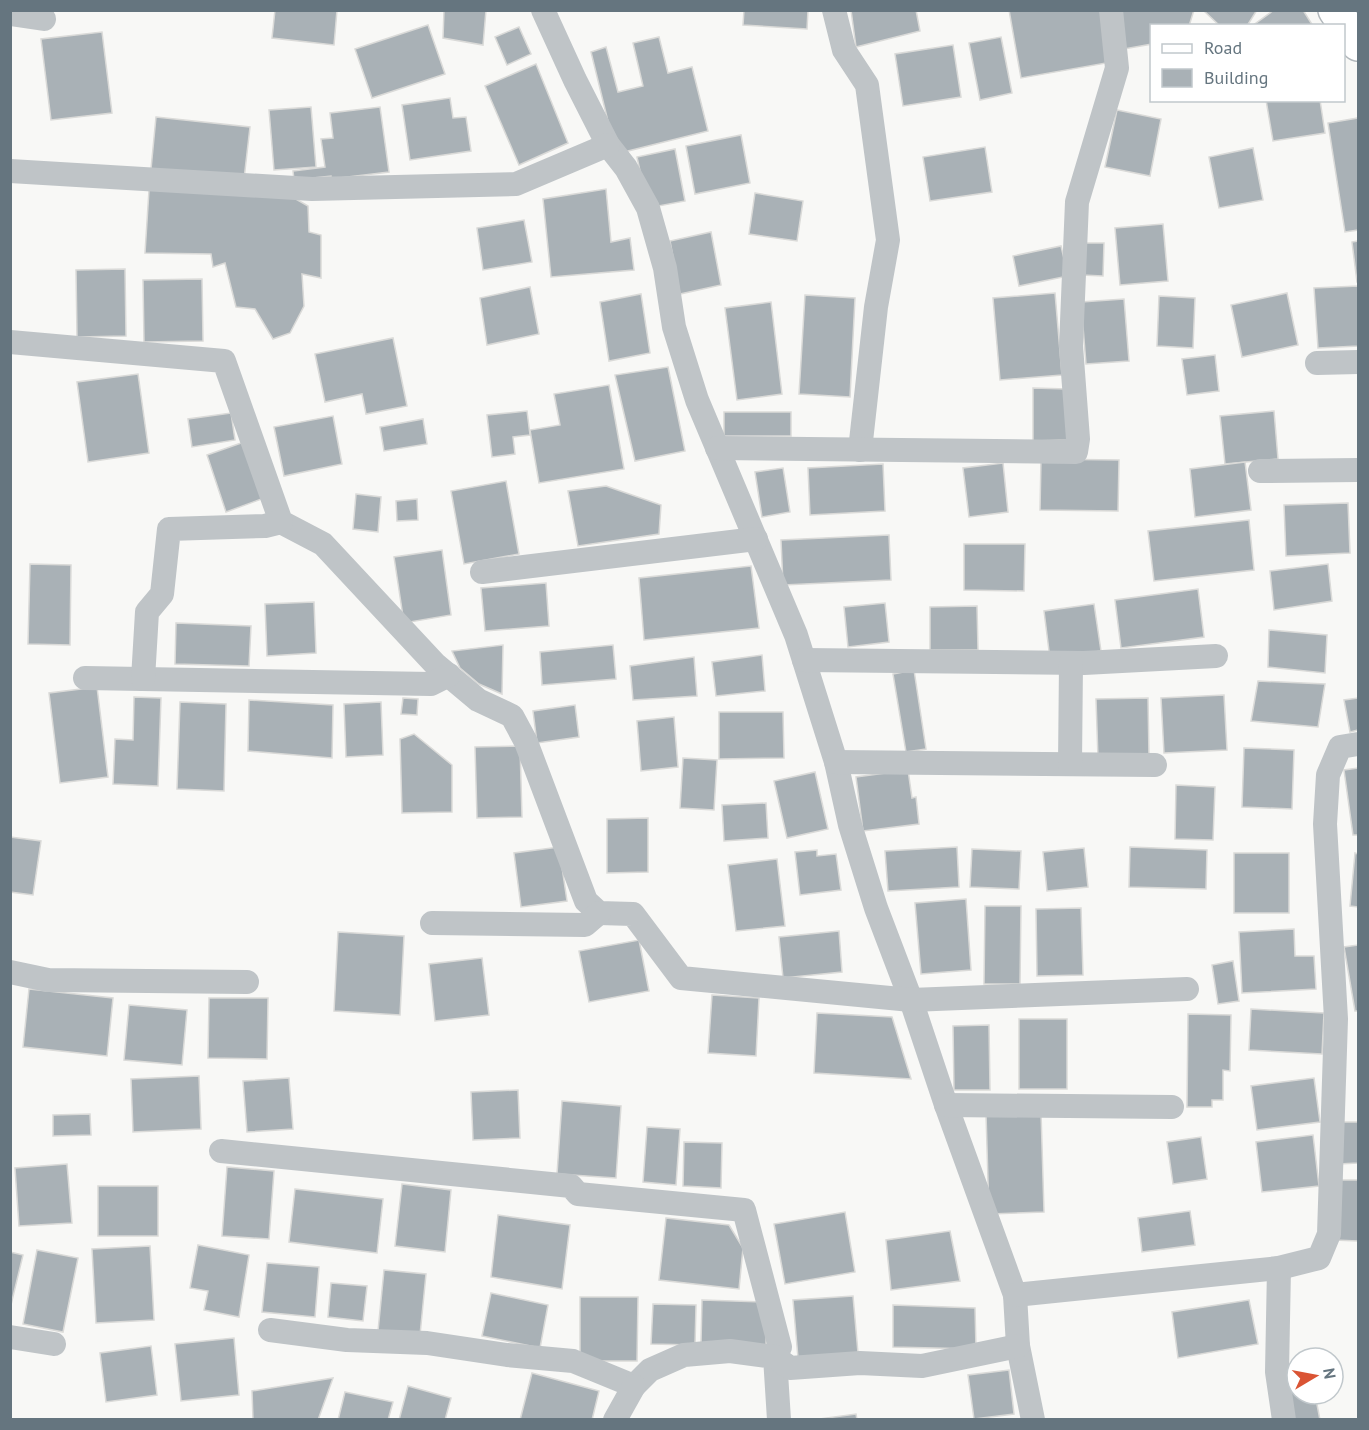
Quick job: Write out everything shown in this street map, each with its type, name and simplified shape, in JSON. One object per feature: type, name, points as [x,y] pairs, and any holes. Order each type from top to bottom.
[{"type":"street","points":[[543,10],[608,145],[626,168],[648,208],[665,268],[674,327],[697,400],[792,626],[836,762],[850,825],[865,874],[1015,1294],[1018,1346],[1033,1419]]},
{"type":"street","points":[[834,10],[843,50],[867,85],[888,240],[876,307],[860,450]]},
{"type":"street","points":[[717,448],[1076,452],[1078,439],[1071,346],[1077,201],[1117,68],[1112,10]]},
{"type":"street","points":[[1335,10],[1345,24]]},
{"type":"street","points":[[10,14],[44,20]]},
{"type":"street","points":[[1345,24],[1359,44]]},
{"type":"street","points":[[10,171],[312,189],[516,184],[608,145]]},
{"type":"street","points":[[10,342],[224,361],[281,522]]},
{"type":"street","points":[[1317,363],[1359,362]]},
{"type":"street","points":[[1260,471],[1359,470]]},
{"type":"street","points":[[143,679],[147,612],[162,594],[169,529],[265,526],[281,522],[323,543],[435,664],[478,700],[512,716],[526,742],[585,901],[599,913],[633,914],[681,978],[911,1000],[1187,990]]},
{"type":"street","points":[[482,572],[756,539]]},
{"type":"street","points":[[804,660],[1071,663],[1216,656]]},
{"type":"street","points":[[1070,764],[1071,663]]},
{"type":"street","points":[[85,678],[431,684],[449,675]]},
{"type":"street","points":[[1015,1294],[1279,1268],[1319,1258],[1329,1234],[1336,1019],[1326,814],[1328,775],[1340,747],[1359,744]]},
{"type":"street","points":[[836,762],[1155,765]]},
{"type":"street","points":[[432,923],[585,925],[599,913]]},
{"type":"street","points":[[10,972],[48,980],[247,981]]},
{"type":"street","points":[[946,1105],[1172,1107]]},
{"type":"street","points":[[221,1151],[571,1186],[578,1194],[744,1210],[780,1347],[775,1358],[779,1419]]},
{"type":"street","points":[[1279,1268],[1277,1372],[1284,1419]]},
{"type":"street","points":[[270,1330],[347,1340],[427,1342],[573,1361],[634,1386]]},
{"type":"street","points":[[10,1337],[54,1344]]},
{"type":"street","points":[[615,1419],[634,1386],[650,1370],[684,1355],[730,1351],[775,1358],[790,1368],[860,1363],[922,1366],[1018,1346]]},
{"type":"building","points":[[275,10],[337,10],[334,45],[272,38]]},
{"type":"building","points":[[444,10],[486,10],[483,45],[443,38]]},
{"type":"building","points":[[744,10],[808,10],[807,29],[743,25]]},
{"type":"building","points":[[851,10],[916,10],[920,31],[856,47]]},
{"type":"building","points":[[1009,10],[1104,10],[1112,62],[1021,78]]},
{"type":"building","points":[[1118,10],[1194,10],[1190,24],[1150,24],[1150,44],[1124,49]]},
{"type":"building","points":[[1203,10],[1257,10],[1248,24],[1218,24]]},
{"type":"building","points":[[1274,10],[1303,10],[1312,24],[1255,24]]},
{"type":"building","points":[[428,25],[445,74],[372,98],[355,49]]},
{"type":"building","points":[[519,27],[531,54],[507,65],[495,37]]},
{"type":"building","points":[[102,32],[112,113],[51,120],[41,39]]},
{"type":"building","points":[[659,37],[668,73],[692,67],[708,131],[616,154],[591,52],[606,47],[618,92],[643,86],[633,43]]},
{"type":"building","points":[[1001,37],[1012,93],[980,100],[969,43]]},
{"type":"building","points":[[953,45],[961,97],[903,106],[895,54]]},
{"type":"building","points":[[536,64],[568,143],[519,165],[485,86]]},
{"type":"building","points":[[450,98],[453,118],[466,117],[471,151],[410,160],[402,105]]},
{"type":"building","points":[[1266,102],[1320,102],[1325,133],[1273,141]]},
{"type":"building","points":[[311,107],[316,167],[274,170],[269,110]]},
{"type":"building","points":[[380,107],[389,172],[331,179],[331,176],[294,180],[293,171],[325,167],[321,139],[333,138],[330,113]]},
{"type":"building","points":[[1117,110],[1161,119],[1150,176],[1105,167]]},
{"type":"building","points":[[156,117],[250,127],[244,179],[151,169]]},
{"type":"building","points":[[1358,118],[1358,230],[1345,232],[1328,123]]},
{"type":"building","points":[[741,135],[750,183],[695,194],[686,146]]},
{"type":"building","points":[[985,147],[992,192],[930,201],[923,157]]},
{"type":"building","points":[[1253,148],[1263,200],[1219,208],[1209,157]]},
{"type":"building","points":[[675,149],[685,201],[648,208],[637,157]]},
{"type":"building","points":[[606,189],[611,242],[630,238],[634,270],[551,277],[543,199]]},
{"type":"building","points":[[149,190],[289,195],[308,206],[309,232],[321,235],[321,278],[302,274],[304,306],[290,333],[273,339],[255,309],[236,307],[225,263],[213,267],[211,254],[145,253]]},
{"type":"building","points":[[755,193],[803,201],[797,241],[749,234]]},
{"type":"building","points":[[524,220],[532,262],[483,270],[477,228]]},
{"type":"building","points":[[1163,224],[1168,281],[1120,285],[1115,228]]},
{"type":"building","points":[[711,232],[721,285],[680,294],[670,241]]},
{"type":"building","points":[[1358,241],[1358,282],[1357,282],[1352,242]]},
{"type":"building","points":[[1084,243],[1104,243],[1103,276],[1082,275]]},
{"type":"building","points":[[1061,246],[1068,276],[1019,286],[1013,256]]},
{"type":"building","points":[[125,269],[126,336],[77,337],[76,270]]},
{"type":"building","points":[[202,279],[203,341],[144,342],[143,280]]},
{"type":"building","points":[[1358,286],[1358,346],[1318,348],[1314,288]]},
{"type":"building","points":[[530,287],[539,334],[487,345],[480,298]]},
{"type":"building","points":[[1055,293],[1062,375],[1000,380],[993,298]]},
{"type":"building","points":[[1287,293],[1298,345],[1242,357],[1231,305]]},
{"type":"building","points":[[641,294],[650,353],[609,361],[600,302]]},
{"type":"building","points":[[805,295],[855,298],[850,397],[799,394]]},
{"type":"building","points":[[1159,296],[1195,298],[1193,348],[1157,346]]},
{"type":"building","points":[[1124,299],[1129,361],[1086,364],[1081,302]]},
{"type":"building","points":[[771,302],[782,394],[737,400],[725,308]]},
{"type":"building","points":[[393,338],[407,406],[366,414],[362,394],[325,402],[315,354]]},
{"type":"building","points":[[1215,355],[1219,391],[1187,395],[1182,359]]},
{"type":"building","points":[[668,367],[685,451],[635,461],[615,375]]},
{"type":"building","points":[[138,374],[149,453],[88,462],[77,382]]},
{"type":"building","points":[[609,385],[624,469],[539,483],[530,430],[560,425],[554,394]]},
{"type":"building","points":[[1033,388],[1067,389],[1067,440],[1033,441]]},
{"type":"building","points":[[527,411],[530,435],[513,437],[515,454],[492,457],[487,415]]},
{"type":"building","points":[[1274,411],[1278,459],[1225,464],[1220,416]]},
{"type":"building","points":[[724,412],[791,412],[791,436],[724,436]]},
{"type":"building","points":[[231,413],[235,440],[192,447],[188,419]]},
{"type":"building","points":[[333,416],[342,464],[284,476],[274,427]]},
{"type":"building","points":[[423,419],[427,444],[384,451],[380,427]]},
{"type":"building","points":[[244,442],[264,498],[226,512],[207,455]]},
{"type":"building","points":[[1041,459],[1119,460],[1118,511],[1040,510]]},
{"type":"building","points":[[1245,462],[1251,510],[1195,517],[1190,469]]},
{"type":"building","points":[[1003,463],[1008,512],[969,517],[963,468]]},
{"type":"building","points":[[883,464],[885,511],[810,515],[808,468]]},
{"type":"building","points":[[783,468],[790,512],[762,517],[755,472]]},
{"type":"building","points":[[506,481],[519,554],[464,564],[451,491]]},
{"type":"building","points":[[606,486],[661,505],[659,534],[578,546],[568,491]]},
{"type":"building","points":[[356,494],[381,497],[378,532],[353,529]]},
{"type":"building","points":[[417,499],[418,520],[397,521],[396,501]]},
{"type":"building","points":[[1348,503],[1350,553],[1286,556],[1284,505]]},
{"type":"building","points":[[1249,520],[1254,570],[1154,581],[1148,531]]},
{"type":"building","points":[[889,535],[891,580],[783,585],[781,540]]},
{"type":"building","points":[[964,544],[1025,544],[1024,591],[964,590]]},
{"type":"building","points":[[442,550],[451,615],[404,623],[394,557]]},
{"type":"building","points":[[30,564],[71,565],[70,645],[28,644]]},
{"type":"building","points":[[1328,564],[1332,601],[1274,610],[1270,571]]},
{"type":"building","points":[[751,566],[759,628],[644,640],[639,578]]},
{"type":"building","points":[[546,583],[549,626],[485,631],[481,588]]},
{"type":"building","points":[[1198,589],[1204,637],[1121,648],[1115,600]]},
{"type":"building","points":[[314,602],[316,653],[267,656],[265,604]]},
{"type":"building","points":[[885,603],[889,642],[848,647],[844,607]]},
{"type":"building","points":[[1094,604],[1101,651],[1050,659],[1044,611]]},
{"type":"building","points":[[977,606],[978,650],[930,650],[930,607]]},
{"type":"building","points":[[176,623],[251,626],[249,666],[175,664]]},
{"type":"building","points":[[1269,630],[1327,635],[1325,673],[1268,667]]},
{"type":"building","points":[[503,645],[502,694],[479,684],[460,668],[452,651]]},
{"type":"building","points":[[613,645],[616,679],[542,685],[540,652]]},
{"type":"building","points":[[762,655],[765,691],[716,696],[712,662]]},
{"type":"building","points":[[694,657],[697,696],[633,700],[630,666]]},
{"type":"building","points":[[914,670],[926,749],[906,752],[893,674]]},
{"type":"building","points":[[1258,681],[1325,684],[1318,727],[1251,721]]},
{"type":"building","points":[[97,687],[108,777],[60,783],[49,693]]},
{"type":"building","points":[[1224,695],[1227,750],[1164,753],[1161,698]]},
{"type":"building","points":[[134,697],[161,698],[158,786],[113,784],[115,739],[133,740]]},
{"type":"building","points":[[403,698],[418,699],[417,715],[401,714]]},
{"type":"building","points":[[1148,698],[1149,757],[1098,759],[1096,699]]},
{"type":"building","points":[[1358,698],[1358,730],[1350,732],[1344,700]]},
{"type":"building","points":[[249,700],[333,705],[332,758],[248,751]]},
{"type":"building","points":[[180,702],[226,704],[224,791],[177,789]]},
{"type":"building","points":[[381,702],[383,755],[346,757],[344,704]]},
{"type":"building","points":[[575,705],[579,737],[537,743],[533,711]]},
{"type":"building","points":[[719,712],[783,712],[784,758],[719,759]]},
{"type":"building","points":[[674,717],[678,767],[641,771],[637,721]]},
{"type":"building","points":[[414,734],[452,765],[452,812],[402,813],[400,739]]},
{"type":"building","points":[[520,746],[522,817],[477,818],[475,747]]},
{"type":"building","points":[[1244,748],[1294,750],[1292,809],[1242,807]]},
{"type":"building","points":[[683,758],[717,760],[714,810],[680,808]]},
{"type":"building","points":[[1358,768],[1358,835],[1353,835],[1344,770]]},
{"type":"building","points":[[908,770],[912,798],[916,797],[919,824],[863,831],[856,777]]},
{"type":"building","points":[[815,772],[828,829],[787,838],[774,781]]},
{"type":"building","points":[[1176,785],[1215,787],[1213,840],[1175,839]]},
{"type":"building","points":[[766,803],[768,838],[724,841],[722,805]]},
{"type":"building","points":[[648,818],[648,872],[607,873],[607,819]]},
{"type":"building","points":[[10,837],[41,841],[33,895],[10,892]]},
{"type":"building","points":[[559,847],[567,901],[521,907],[514,853]]},
{"type":"building","points":[[957,847],[959,887],[888,891],[885,851]]},
{"type":"building","points":[[1130,847],[1207,850],[1206,889],[1129,887]]},
{"type":"building","points":[[1084,848],[1088,887],[1047,891],[1043,852]]},
{"type":"building","points":[[972,849],[1021,851],[1019,889],[970,887]]},
{"type":"building","points":[[817,850],[817,856],[836,854],[841,890],[800,895],[795,852]]},
{"type":"building","points":[[1234,853],[1289,853],[1289,913],[1234,913]]},
{"type":"building","points":[[1355,853],[1358,854],[1358,907],[1350,906]]},
{"type":"building","points":[[777,859],[785,926],[736,931],[728,865]]},
{"type":"building","points":[[966,899],[971,970],[921,974],[915,903]]},
{"type":"building","points":[[985,906],[1021,906],[1020,984],[984,984]]},
{"type":"building","points":[[1081,908],[1083,975],[1037,976],[1036,909]]},
{"type":"building","points":[[1294,929],[1295,956],[1314,956],[1316,989],[1242,993],[1239,932]]},
{"type":"building","points":[[839,931],[842,972],[783,978],[779,937]]},
{"type":"building","points":[[338,932],[404,936],[400,1015],[334,1011]]},
{"type":"building","points":[[639,940],[649,991],[589,1002],[579,951]]},
{"type":"building","points":[[1358,945],[1358,1011],[1355,1011],[1344,947]]},
{"type":"building","points":[[482,958],[489,1015],[435,1021],[429,964]]},
{"type":"building","points":[[1233,961],[1239,1001],[1218,1004],[1212,965]]},
{"type":"building","points":[[29,989],[113,998],[107,1056],[23,1047]]},
{"type":"building","points":[[712,995],[759,998],[756,1056],[708,1053]]},
{"type":"building","points":[[209,998],[268,998],[267,1059],[208,1058]]},
{"type":"building","points":[[129,1005],[187,1010],[182,1065],[124,1060]]},
{"type":"building","points":[[1251,1009],[1324,1013],[1322,1054],[1249,1050]]},
{"type":"building","points":[[817,1013],[892,1017],[911,1079],[814,1073]]},
{"type":"building","points":[[1188,1014],[1231,1015],[1230,1071],[1223,1070],[1223,1100],[1212,1100],[1212,1107],[1187,1107]]},
{"type":"building","points":[[1019,1019],[1067,1019],[1067,1089],[1019,1089]]},
{"type":"building","points":[[989,1025],[990,1090],[954,1090],[953,1026]]},
{"type":"building","points":[[199,1076],[201,1129],[133,1132],[131,1079]]},
{"type":"building","points":[[289,1078],[293,1129],[247,1132],[243,1081]]},
{"type":"building","points":[[1314,1078],[1320,1122],[1257,1130],[1251,1086]]},
{"type":"building","points":[[518,1090],[520,1138],[473,1140],[471,1092]]},
{"type":"building","points":[[562,1101],[621,1106],[616,1178],[557,1174]]},
{"type":"building","points":[[1041,1112],[1044,1212],[989,1214],[986,1114]]},
{"type":"building","points":[[90,1114],[91,1135],[53,1136],[53,1115]]},
{"type":"building","points":[[1336,1122],[1358,1122],[1358,1163],[1338,1164]]},
{"type":"building","points":[[647,1127],[680,1129],[676,1185],[643,1182]]},
{"type":"building","points":[[1313,1135],[1319,1186],[1262,1192],[1256,1142]]},
{"type":"building","points":[[1201,1137],[1207,1179],[1173,1184],[1167,1142]]},
{"type":"building","points":[[684,1142],[722,1143],[721,1188],[683,1186]]},
{"type":"building","points":[[67,1164],[72,1223],[19,1226],[15,1168]]},
{"type":"building","points":[[227,1167],[274,1171],[269,1239],[222,1236]]},
{"type":"building","points":[[1334,1180],[1358,1180],[1358,1241],[1334,1240]]},
{"type":"building","points":[[402,1184],[451,1190],[445,1252],[395,1246]]},
{"type":"building","points":[[98,1186],[158,1186],[158,1236],[98,1236]]},
{"type":"building","points":[[295,1189],[383,1199],[377,1253],[289,1242]]},
{"type":"building","points":[[1190,1211],[1195,1245],[1142,1252],[1138,1218]]},
{"type":"building","points":[[845,1212],[855,1272],[785,1284],[774,1224]]},
{"type":"building","points":[[498,1215],[570,1225],[562,1289],[491,1277]]},
{"type":"building","points":[[666,1218],[729,1225],[743,1248],[739,1289],[659,1280]]},
{"type":"building","points":[[950,1231],[960,1281],[891,1290],[886,1240]]},
{"type":"building","points":[[198,1245],[249,1255],[239,1317],[204,1310],[208,1291],[190,1288]]},
{"type":"building","points":[[150,1246],[154,1320],[96,1323],[92,1249]]},
{"type":"building","points":[[37,1250],[78,1258],[63,1332],[23,1324]]},
{"type":"building","points":[[10,1252],[23,1255],[10,1309]]},
{"type":"building","points":[[267,1263],[319,1267],[315,1317],[262,1312]]},
{"type":"building","points":[[384,1270],[426,1274],[420,1335],[378,1331]]},
{"type":"building","points":[[331,1283],[367,1286],[363,1321],[328,1317]]},
{"type":"building","points":[[491,1293],[548,1305],[540,1348],[482,1336]]},
{"type":"building","points":[[853,1296],[858,1353],[798,1358],[793,1300]]},
{"type":"building","points":[[580,1297],[638,1297],[637,1361],[580,1361]]},
{"type":"building","points":[[702,1300],[767,1302],[766,1345],[701,1343]]},
{"type":"building","points":[[1249,1300],[1258,1344],[1178,1358],[1172,1312]]},
{"type":"building","points":[[653,1304],[696,1305],[695,1345],[651,1344]]},
{"type":"building","points":[[893,1305],[975,1308],[976,1349],[893,1347]]},
{"type":"building","points":[[234,1338],[239,1395],[181,1401],[175,1344]]},
{"type":"building","points":[[151,1346],[157,1395],[106,1402],[100,1353]]},
{"type":"building","points":[[1009,1370],[1014,1414],[974,1419],[968,1375]]},
{"type":"building","points":[[532,1373],[599,1391],[592,1420],[520,1420]]},
{"type":"building","points":[[333,1378],[318,1420],[253,1420],[252,1391]]},
{"type":"building","points":[[408,1386],[451,1398],[445,1420],[399,1420]]},
{"type":"building","points":[[345,1392],[393,1402],[388,1420],[338,1420]]},
{"type":"building","points":[[1290,1406],[1317,1406],[1320,1420],[1293,1420]]},
{"type":"building","points":[[856,1414],[857,1420],[812,1420]]}]
